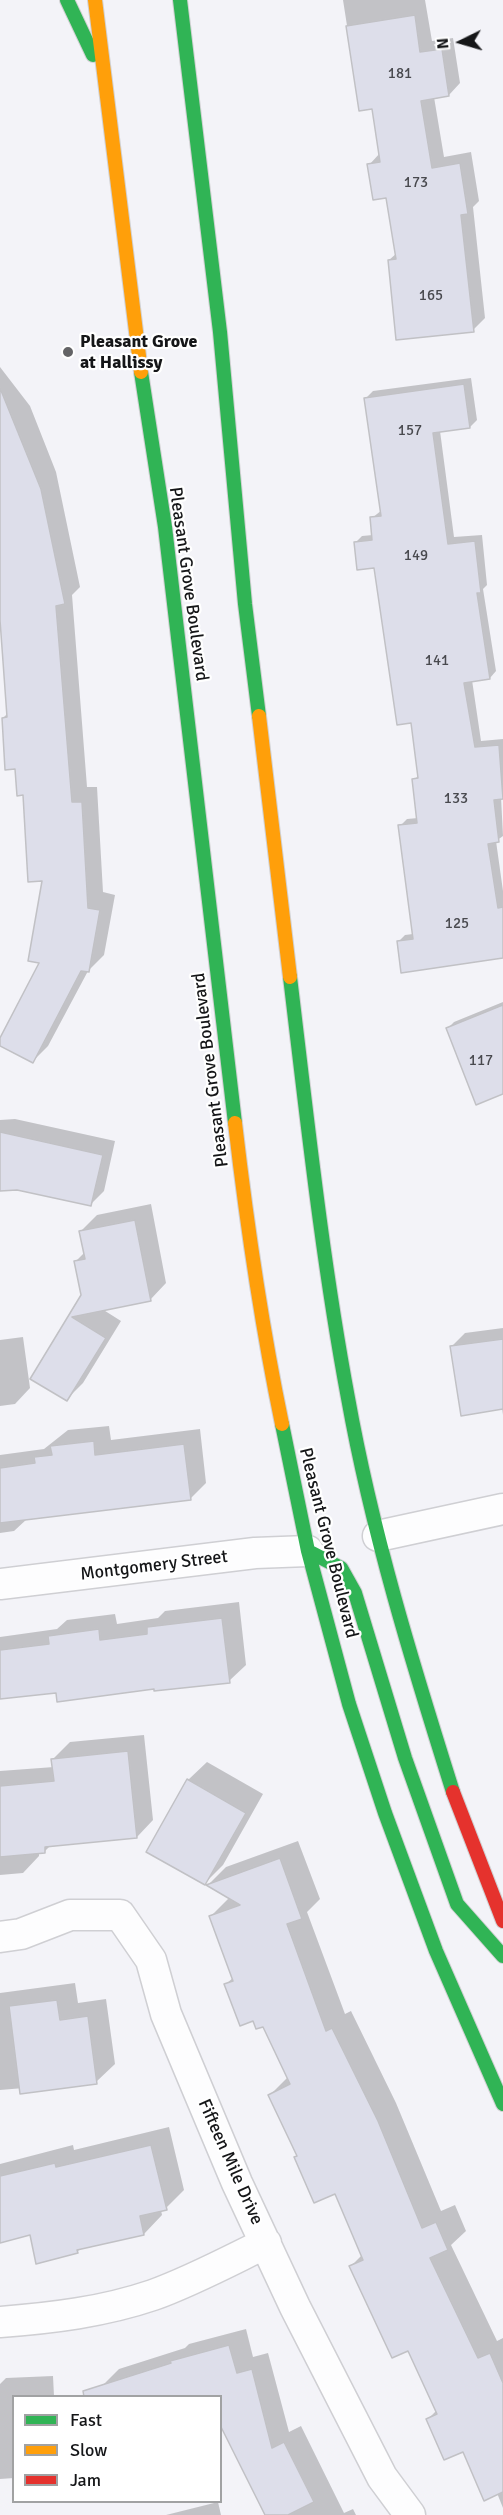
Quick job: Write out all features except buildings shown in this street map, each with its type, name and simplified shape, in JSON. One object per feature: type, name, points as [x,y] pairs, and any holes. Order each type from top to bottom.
[{"type":"main road","points":[[67,0],[106,83]]},
{"type":"main road","name":"Pleasant Grove Boulevard","points":[[95,0],[137,352],[165,527],[250,1251],[263,1331],[308,1551],[349,1704],[385,1813],[436,1951],[503,2104]]},
{"type":"main road","points":[[180,0],[220,332],[245,604],[322,1241],[348,1400],[378,1536],[408,1651],[444,1763],[503,1922]]},
{"type":"main road","points":[[188,70],[197,23]]},
{"type":"main road","points":[[308,1551],[341,1568],[355,1593],[405,1758],[457,1904],[503,1956]]},
{"type":"street","points":[[378,1536],[503,1509]]},
{"type":"street","name":"Montgomery Street","points":[[0,1584],[255,1553],[308,1551]]},
{"type":"street","name":"Fifteen Mile Drive","points":[[0,1936],[21,1934],[70,1915],[120,1915],[151,1959],[166,2014],[295,2307],[382,2477],[410,2515]]},
{"type":"street","points":[[0,2322],[56,2318],[108,2308],[154,2294],[266,2243]]},
{"type":"traffic: fast","points":[[67,0],[93,55]]},
{"type":"traffic: fast","points":[[180,0],[220,332],[245,604],[259,716]]},
{"type":"traffic: fast","points":[[141,372],[165,527],[235,1123]]},
{"type":"traffic: fast","points":[[290,977],[323,1241],[358,1448],[394,1596],[453,1792]]},
{"type":"traffic: fast","points":[[282,1424],[308,1551],[349,1704],[385,1813],[436,1951],[503,2104]]},
{"type":"traffic: fast","points":[[308,1551],[341,1568],[355,1593],[405,1758],[457,1904],[503,1956]]},
{"type":"traffic: slow","points":[[95,0],[141,372]]},
{"type":"traffic: slow","points":[[259,716],[290,977]]},
{"type":"traffic: slow","points":[[235,1123],[255,1274],[282,1424]]},
{"type":"traffic: jam","points":[[453,1792],[503,1921]]},
{"type":"place","name":"Pleasant Grove at Hallissy","points":[[68,352]]}]
